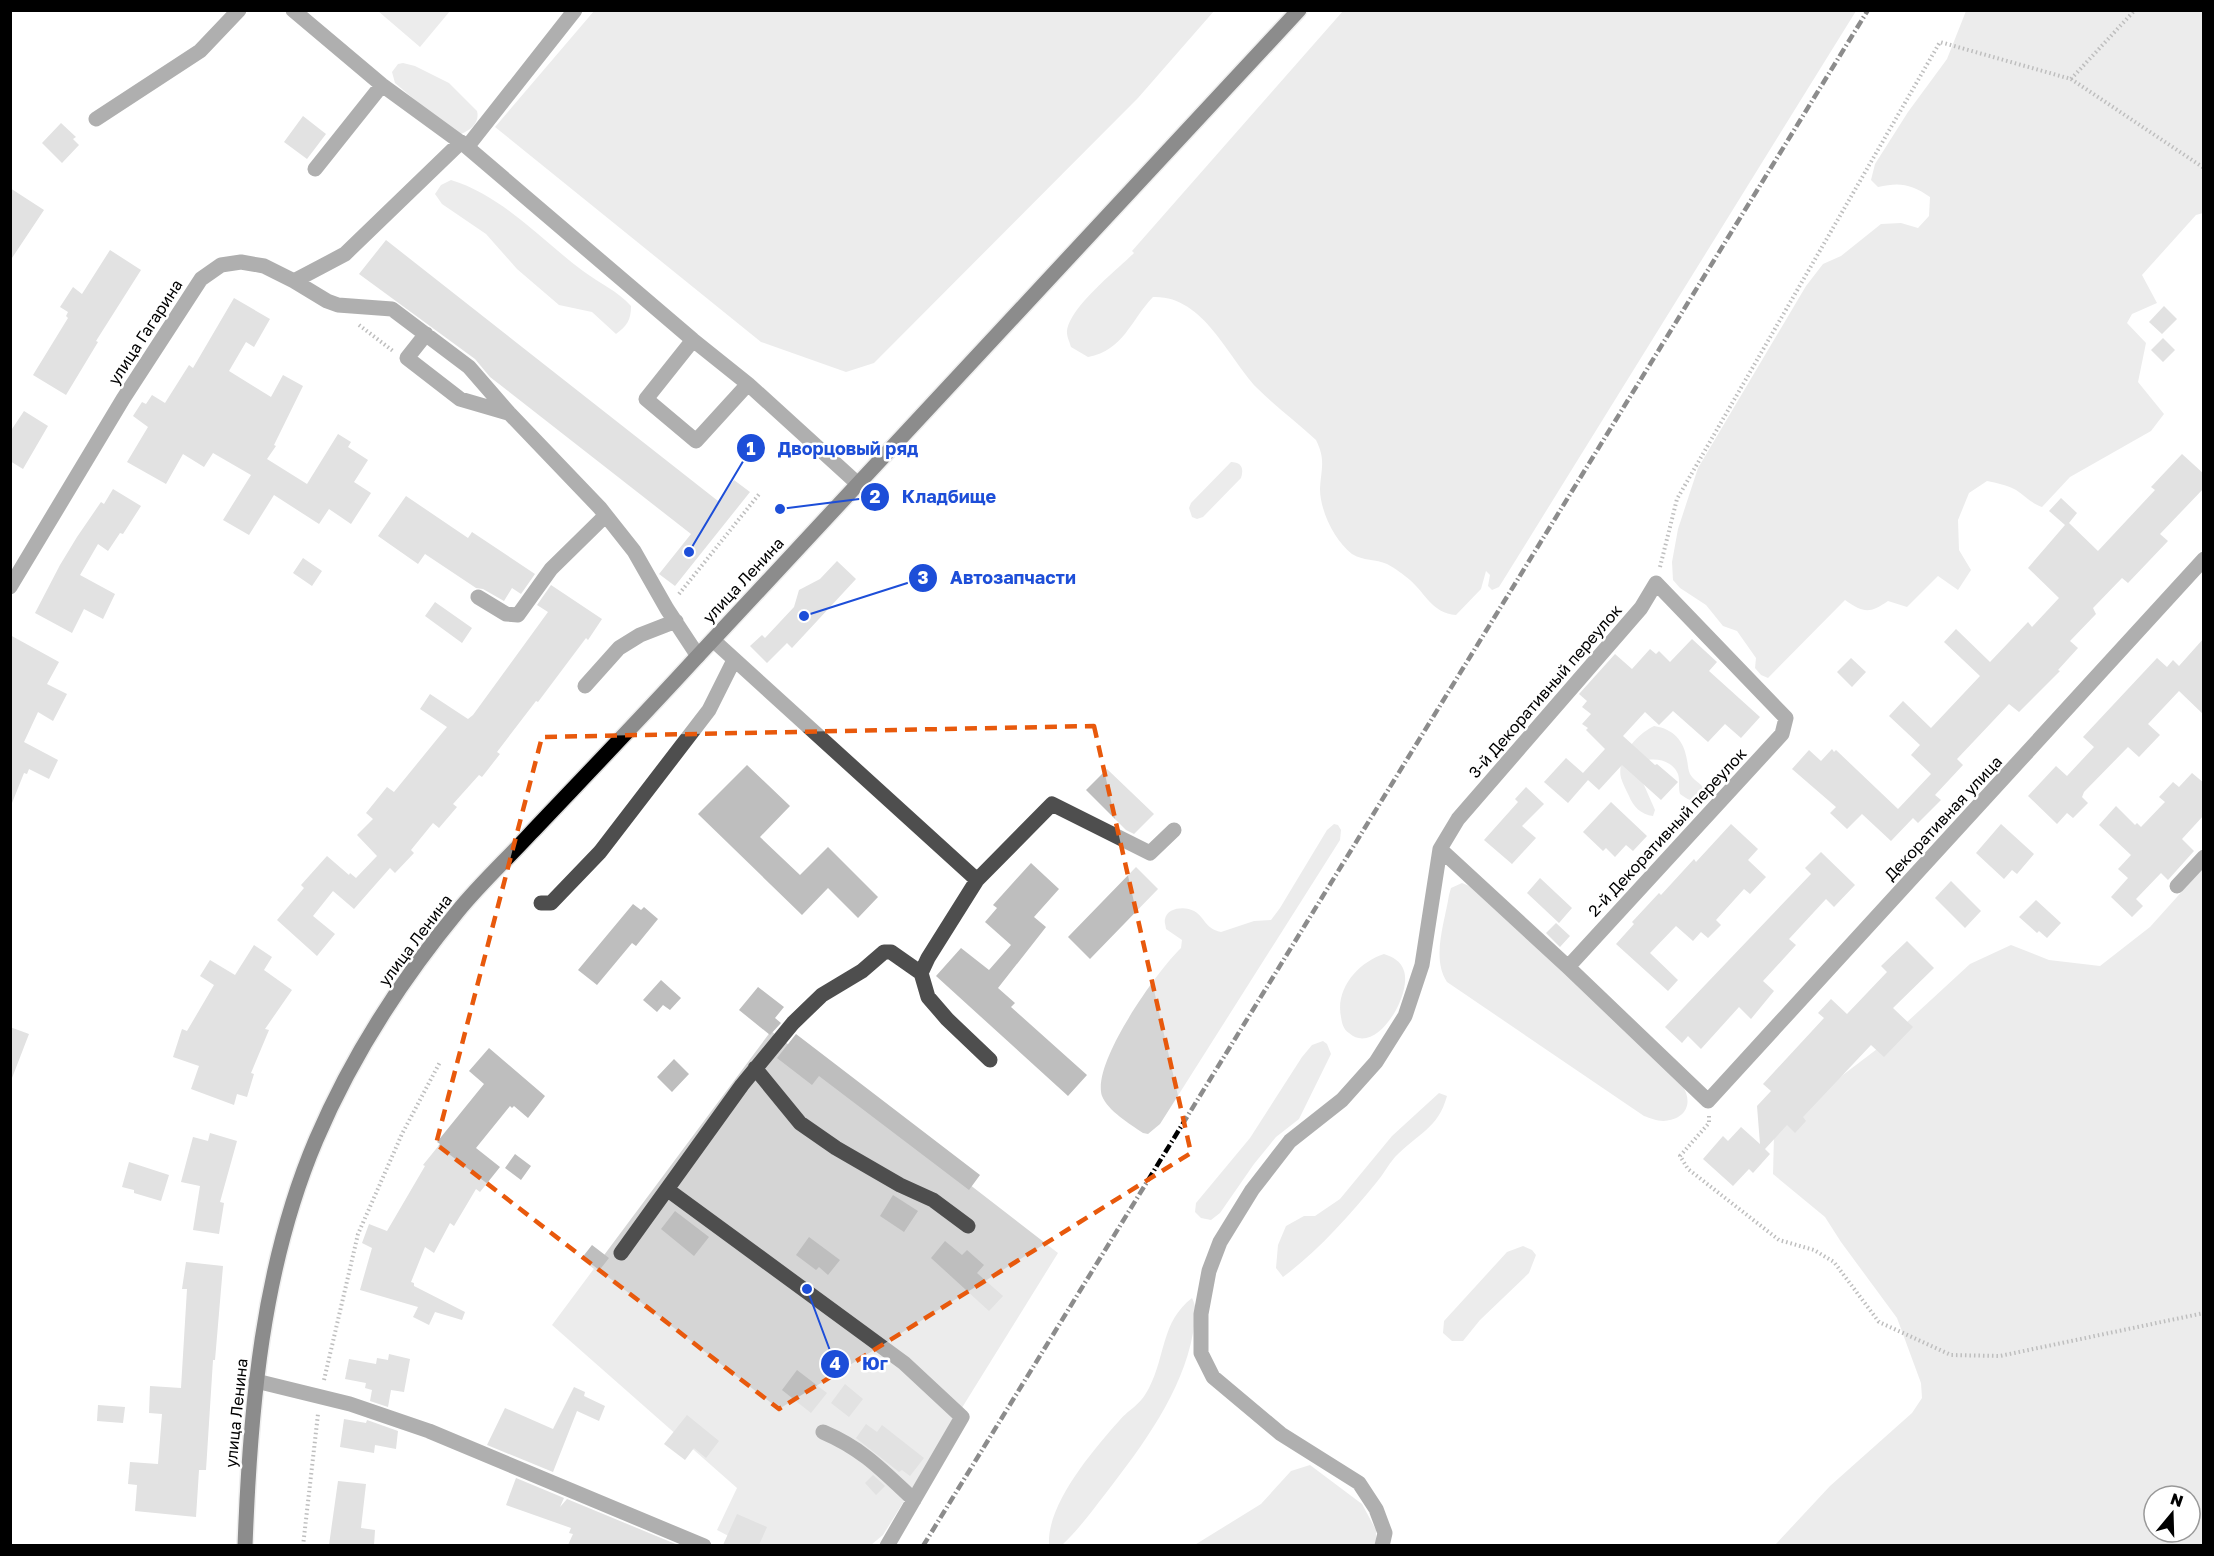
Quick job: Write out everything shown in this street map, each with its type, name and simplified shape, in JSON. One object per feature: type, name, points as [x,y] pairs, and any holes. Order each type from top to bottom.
[{"type":"main road","name":"улица Ленина","points":[[245,1545],[248,1462],[256,1381],[267,1310],[292,1206],[315,1142],[339,1093],[389,1005],[459,909],[698,656],[1299,10]]},
{"type":"street","points":[[96,119],[200,51],[238,10]]},
{"type":"street","points":[[293,10],[382,85],[464,145],[748,384],[858,484]]},
{"type":"street","points":[[294,281],[345,254],[464,145],[575,10]]},
{"type":"street","points":[[315,169],[382,85]]},
{"type":"street","name":"улица Гагарина","points":[[10,587],[123,399],[201,279],[221,265],[241,262],[264,266],[338,305],[392,309],[469,368],[605,516],[634,551],[698,656]]},
{"type":"street","points":[[426,334],[407,358],[460,399],[509,413]]},
{"type":"street","points":[[693,340],[646,399],[696,441],[748,384]]},
{"type":"street","points":[[478,597],[506,614],[518,615],[551,568],[605,516]]},
{"type":"street","name":"Декоративная улица","points":[[1708,1101],[2204,559]]},
{"type":"street","name":"2-й Декоративный переулок","points":[[1569,967],[1782,734],[1786,718],[1656,583]]},
{"type":"street","name":"3-й Декоративный переулок","points":[[1440,849],[1458,819],[1641,608],[1656,583]]},
{"type":"street","points":[[585,686],[619,648],[671,615]]},
{"type":"street","points":[[712,640],[977,880]]},
{"type":"street","points":[[541,903],[551,903],[600,852],[709,710],[734,660]]},
{"type":"street","points":[[921,973],[977,880],[1052,804],[1150,853],[1173,830]]},
{"type":"street","points":[[1440,849],[1569,967],[1708,1101]]},
{"type":"street","points":[[1382,1545],[1385,1533],[1376,1509],[1359,1483],[1281,1434],[1213,1377],[1201,1353],[1201,1314],[1209,1271],[1220,1242],[1252,1190],[1290,1141],[1342,1100],[1376,1062],[1405,1016],[1422,965],[1440,849]]},
{"type":"street","points":[[2177,886],[2204,857]]},
{"type":"street","points":[[621,1253],[755,1068],[793,1023],[822,995],[862,971],[884,952],[891,952],[921,973],[928,998],[946,1019],[990,1060]]},
{"type":"street","points":[[755,1068],[800,1123],[836,1148],[900,1185],[933,1200],[968,1226]]},
{"type":"street","points":[[668,1190],[904,1363],[962,1417],[887,1545]]},
{"type":"street","points":[[256,1381],[350,1404],[429,1431],[704,1545]]},
{"type":"street","points":[[822,1432],[862,1452],[914,1500]]},
{"type":"path","points":[[2071,80],[2135,10]]},
{"type":"path","points":[[1656,583],[1677,499],[1940,42],[2071,80],[2204,168]]},
{"type":"path","points":[[671,615],[760,493]]},
{"type":"path","points":[[303,1545],[320,1397],[358,1234],[402,1134],[440,1062]]},
{"type":"path","points":[[1708,1101],[1709,1123],[1680,1156],[1688,1169],[1779,1240],[1815,1250],[1834,1262],[1879,1322],[1951,1355],[2000,1356],[2204,1313]]},
{"type":"highlighted area","points":[[1094,726],[1191,1153],[779,1409],[436,1144],[542,737]]},
{"type":"shaded area","points":[[378,11],[450,11],[420,47]]},
{"type":"shaded area","points":[[594,11],[1214,11],[1138,98],[874,363],[846,372],[761,342],[495,127]]},
{"type":"shaded area","points":[[1343,11],[1856,11],[1499,587],[1492,590],[1488,586],[1490,575],[1486,571],[1481,589],[1456,615],[1435,607],[1416,585],[1393,567],[1352,554],[1334,534],[1321,498],[1322,459],[1316,440],[1257,388],[1200,316],[1171,299],[1153,297],[1118,341],[1100,353],[1088,357],[1071,347],[1067,335],[1069,323],[1084,301],[1134,253],[1132,251]]},
{"type":"shaded area","points":[[1966,11],[2203,11],[2203,213],[2196,215],[2142,275],[2157,303],[2132,314],[2127,323],[2146,343],[2138,382],[2164,414],[2151,431],[2070,477],[2042,507],[2013,488],[1987,481],[1969,493],[1958,520],[1959,550],[1971,570],[1958,590],[1938,576],[1907,607],[1888,601],[1867,610],[1845,600],[1768,678],[1761,675],[1755,668],[1756,658],[1737,631],[1723,626],[1706,605],[1680,588],[1673,580],[1672,562],[1678,529],[1698,468],[1806,286],[1823,264],[1841,256],[1881,224],[1901,223],[1918,228],[1929,216],[1930,197],[1905,185],[1878,187],[1871,180],[1875,164],[1908,112],[1947,59]]},
{"type":"shaded area","points":[[398,64],[415,66],[449,83],[477,111],[478,115],[474,125],[461,134],[450,130],[395,83],[392,72]]},
{"type":"shaded area","points":[[451,180],[488,196],[567,259],[620,296],[631,306],[626,325],[616,334],[592,312],[559,305],[517,269],[486,234],[442,204],[435,194],[441,185]]},
{"type":"shaded area","points":[[1231,462],[1238,463],[1241,467],[1241,478],[1203,517],[1197,519],[1192,517],[1189,508],[1191,503]]},
{"type":"shaded area","points":[[1654,726],[1667,730],[1681,742],[1686,753],[1690,774],[1702,785],[1705,795],[1696,801],[1686,798],[1680,794],[1678,774],[1673,766],[1661,760],[1648,760],[1640,776],[1655,810],[1653,816],[1641,812],[1633,803],[1622,780],[1620,770],[1629,748],[1641,735]]},
{"type":"shaded area","points":[[1334,824],[1338,825],[1341,830],[1340,840],[1160,1124],[1148,1134],[1143,1133],[1109,1107],[1102,1096],[1101,1081],[1106,1062],[1129,1018],[1157,976],[1181,948],[1182,940],[1166,929],[1166,915],[1177,909],[1191,909],[1211,928],[1221,932],[1254,921],[1271,920],[1327,830]]},
{"type":"shaded area","points":[[2203,868],[2203,1545],[1775,1545],[1830,1486],[1912,1413],[1922,1398],[1921,1383],[1897,1318],[1825,1217],[1773,1174],[1774,1135],[1806,1103],[1881,1046],[1970,964],[2011,945],[2049,960],[2100,966],[2150,927]]},
{"type":"shaded area","points":[[1462,883],[1479,890],[1682,1085],[1686,1092],[1687,1104],[1682,1114],[1671,1120],[1663,1121],[1644,1116],[1447,982],[1440,962],[1440,940],[1451,888]]},
{"type":"shaded area","points":[[1384,954],[1396,960],[1403,968],[1405,982],[1403,994],[1390,1020],[1380,1030],[1370,1037],[1359,1038],[1345,1030],[1343,1026],[1340,1006],[1342,996],[1345,986],[1358,970]]},
{"type":"shaded area","points":[[771,1031],[1058,1253],[883,1535],[871,1545],[746,1545],[717,1530],[737,1488],[552,1325]]},
{"type":"shaded area","points":[[1323,1041],[1327,1044],[1331,1054],[1299,1119],[1276,1137],[1220,1213],[1211,1220],[1201,1218],[1195,1212],[1196,1203],[1250,1138],[1302,1057],[1312,1045]]},
{"type":"shaded area","points":[[1439,1093],[1447,1096],[1432,1124],[1395,1157],[1376,1183],[1332,1233],[1283,1277],[1276,1268],[1278,1245],[1286,1226],[1304,1216],[1315,1216],[1340,1199],[1392,1136]]},
{"type":"shaded area","points":[[1523,1246],[1532,1250],[1536,1255],[1529,1273],[1480,1320],[1463,1341],[1452,1341],[1443,1333],[1444,1321],[1507,1252]]},
{"type":"shaded area","points":[[1192,1298],[1195,1315],[1188,1355],[1180,1377],[1159,1417],[1134,1456],[1080,1526],[1062,1545],[1049,1544],[1050,1528],[1063,1495],[1097,1447],[1149,1388],[1169,1328],[1182,1307]]},
{"type":"shaded area","points":[[1310,1465],[1362,1504],[1376,1530],[1376,1545],[1193,1546],[1261,1504],[1291,1471]]},
{"type":"building","points":[[303,116],[326,134],[307,159],[284,142]]},
{"type":"building","points":[[61,123],[76,137],[73,139],[79,145],[62,163],[42,143]]},
{"type":"building","points":[[10,188],[44,210],[10,261]]},
{"type":"building","points":[[386,240],[718,501],[734,480],[750,492],[675,586],[659,574],[691,534],[490,377],[475,359],[359,274]]},
{"type":"building","points":[[110,250],[141,270],[96,341],[98,342],[66,395],[33,375],[68,318],[66,316],[68,312],[60,307],[73,287],[82,294]]},
{"type":"building","points":[[234,298],[270,319],[254,347],[246,342],[229,371],[271,397],[283,375],[303,386],[274,445],[276,446],[267,459],[307,484],[338,434],[351,442],[348,447],[368,460],[354,482],[371,493],[351,524],[329,509],[319,524],[274,495],[249,535],[223,520],[251,475],[213,453],[204,467],[183,454],[166,484],[127,462],[148,427],[133,416],[142,402],[146,404],[152,395],[165,403],[189,365],[193,368]]},
{"type":"building","points":[[2164,306],[2177,319],[2162,334],[2149,322]]},
{"type":"building","points":[[2163,338],[2175,350],[2163,362],[2151,350]]},
{"type":"building","points":[[24,411],[48,426],[23,469],[10,461],[10,432]]},
{"type":"building","points":[[2182,454],[2204,474],[2204,488],[2160,534],[2168,541],[2128,583],[2122,578],[2093,608],[2096,614],[2070,641],[2078,648],[2058,670],[2060,671],[2019,712],[2009,704],[1957,759],[1963,765],[1935,795],[1941,800],[1918,823],[1913,818],[1891,841],[1862,814],[1847,829],[1830,813],[1836,807],[1792,769],[1809,750],[1821,761],[1832,749],[1834,752],[1836,750],[1898,809],[1931,774],[1911,755],[1920,745],[1889,716],[1903,701],[1931,728],[1980,676],[1944,642],[1956,629],[1990,662],[2028,622],[2032,627],[2059,598],[2028,568],[2065,525],[2049,511],[2061,498],[2077,513],[2069,523],[2098,551],[2155,490],[2151,487]]},
{"type":"building","points":[[113,489],[141,506],[123,534],[120,533],[108,551],[98,544],[80,575],[115,594],[103,619],[84,609],[72,633],[35,613],[77,537]]},
{"type":"building","points":[[406,496],[468,538],[472,532],[535,574],[521,594],[512,588],[504,601],[483,589],[476,588],[425,554],[418,564],[378,536]]},
{"type":"building","points":[[303,558],[322,571],[312,586],[293,573]]},
{"type":"building","points":[[837,561],[856,579],[792,648],[787,643],[767,663],[750,646],[762,635],[765,638],[794,607],[799,590],[820,579]]},
{"type":"building","points":[[551,585],[602,619],[588,640],[586,638],[497,752],[500,754],[482,777],[479,775],[453,804],[457,807],[439,828],[433,823],[411,850],[414,853],[395,873],[390,868],[354,909],[333,891],[313,916],[335,934],[317,956],[277,920],[304,888],[301,885],[327,856],[349,875],[350,873],[356,878],[377,856],[357,835],[373,819],[366,813],[387,787],[394,792],[447,727],[420,709],[430,694],[468,719],[473,715],[548,612],[537,605]]},
{"type":"building","points":[[435,602],[472,628],[462,643],[425,616]]},
{"type":"building","points":[[10,635],[59,662],[47,684],[67,694],[53,721],[38,712],[24,742],[58,760],[49,779],[29,769],[27,774],[24,773],[12,803]]},
{"type":"building","points":[[2204,638],[2204,715],[2179,691],[2148,724],[2160,735],[2139,757],[2128,747],[2084,792],[2082,797],[2088,803],[2073,818],[2067,813],[2057,824],[2028,796],[2056,766],[2067,776],[2094,747],[2083,737],[2157,658],[2167,667],[2173,660],[2179,666]]},
{"type":"building","points":[[1692,639],[1717,662],[1709,671],[1760,717],[1741,738],[1725,724],[1708,742],[1673,711],[1659,725],[1645,712],[1623,736],[1678,782],[1661,800],[1622,765],[1599,790],[1588,780],[1568,803],[1544,782],[1566,758],[1583,773],[1605,749],[1582,724],[1591,714],[1582,707],[1587,701],[1579,694],[1615,654],[1632,669],[1650,649],[1656,654],[1659,651],[1670,662]]},
{"type":"building","points":[[1851,658],[1866,672],[1852,687],[1837,672]]},
{"type":"building","points":[[747,765],[790,806],[760,837],[800,875],[828,847],[878,897],[858,918],[828,888],[802,915],[698,814]]},
{"type":"building","points":[[1107,769],[1154,814],[1134,834],[1126,830],[1086,790]]},
{"type":"building","points":[[2192,773],[2204,783],[2204,815],[2182,839],[2194,851],[2168,880],[2161,873],[2136,899],[2143,906],[2132,917],[2111,897],[2128,878],[2118,869],[2131,855],[2099,825],[2116,806],[2135,825],[2137,823],[2141,827],[2165,802],[2159,797],[2173,782],[2179,787]]},
{"type":"building","points":[[1526,787],[1544,804],[1522,826],[1536,838],[1512,864],[1484,840],[1518,802],[1515,799]]},
{"type":"building","points":[[1611,802],[1647,836],[1633,851],[1626,845],[1615,857],[1606,848],[1603,851],[1583,832]]},
{"type":"building","points":[[1731,824],[1758,849],[1748,860],[1766,877],[1750,894],[1744,889],[1716,920],[1721,925],[1708,938],[1701,932],[1693,941],[1676,926],[1650,953],[1678,980],[1668,991],[1616,944],[1634,924],[1632,922],[1659,893],[1661,895],[1694,859],[1696,862]]},
{"type":"building","points":[[2001,824],[2034,854],[2017,874],[2012,870],[2004,879],[1976,853]]},
{"type":"building","points":[[1821,852],[1855,885],[1834,907],[1826,899],[1789,939],[1796,945],[1763,981],[1774,991],[1751,1019],[1739,1007],[1701,1049],[1688,1036],[1682,1043],[1665,1027],[1811,874],[1805,868]]},
{"type":"building","points":[[1031,863],[1059,889],[1034,917],[1046,927],[998,988],[1015,1003],[1011,1007],[1087,1075],[1068,1096],[936,976],[961,948],[989,970],[1011,945],[985,922],[997,908],[993,905]]},
{"type":"building","points":[[1136,867],[1158,889],[1090,959],[1068,937]]},
{"type":"building","points":[[1540,878],[1572,908],[1559,923],[1527,893]]},
{"type":"building","points":[[1951,881],[1981,911],[1965,928],[1935,898]]},
{"type":"building","points":[[2036,900],[2061,923],[2047,938],[2039,931],[2037,933],[2019,917]]},
{"type":"building","points":[[633,904],[641,910],[644,907],[658,919],[636,946],[632,943],[597,985],[578,970]]},
{"type":"building","points":[[1556,923],[1570,936],[1560,947],[1546,933]]},
{"type":"building","points":[[1907,941],[1934,968],[1893,1008],[1913,1027],[1884,1057],[1871,1045],[1803,1117],[1806,1121],[1795,1133],[1787,1125],[1765,1149],[1770,1154],[1753,1173],[1749,1169],[1733,1186],[1703,1159],[1723,1136],[1728,1141],[1741,1127],[1760,1144],[1757,1106],[1771,1091],[1763,1084],[1824,1018],[1818,1013],[1831,999],[1847,1014],[1887,972],[1881,966]]},
{"type":"building","points":[[254,945],[272,957],[264,970],[292,990],[265,1029],[269,1030],[251,1073],[254,1074],[247,1097],[237,1094],[234,1105],[191,1089],[199,1066],[173,1057],[182,1029],[187,1031],[214,985],[200,976],[210,960],[235,975]]},
{"type":"building","points":[[661,980],[681,998],[670,1010],[663,1005],[657,1012],[643,1000]]},
{"type":"building","points":[[758,987],[784,1007],[775,1018],[781,1023],[770,1035],[739,1010]]},
{"type":"building","points":[[10,1027],[29,1034],[12,1078],[10,1078]]},
{"type":"building","points":[[796,1034],[980,1175],[969,1190],[819,1076],[812,1085],[777,1058]]},
{"type":"building","points":[[489,1048],[545,1096],[528,1118],[514,1106],[512,1108],[510,1106],[476,1148],[500,1167],[480,1192],[476,1189],[454,1226],[450,1223],[434,1253],[425,1247],[411,1282],[414,1286],[465,1312],[462,1320],[435,1312],[429,1325],[413,1317],[418,1307],[360,1290],[372,1248],[362,1243],[369,1224],[387,1231],[425,1166],[423,1165],[440,1144],[437,1142],[484,1084],[469,1071]]},
{"type":"building","points":[[674,1059],[689,1074],[672,1092],[657,1077]]},
{"type":"building","points":[[210,1133],[237,1141],[220,1202],[224,1203],[219,1234],[193,1230],[200,1186],[181,1182],[193,1137],[208,1141]]},
{"type":"building","points":[[515,1154],[531,1166],[521,1180],[505,1168]]},
{"type":"building","points":[[129,1162],[169,1175],[161,1201],[122,1187]]},
{"type":"building","points":[[893,1195],[918,1211],[904,1232],[880,1216]]},
{"type":"building","points":[[675,1211],[709,1237],[694,1256],[661,1229]]},
{"type":"building","points":[[809,1237],[840,1260],[828,1275],[819,1267],[816,1270],[796,1255]]},
{"type":"building","points":[[945,1241],[962,1255],[967,1250],[984,1265],[977,1273],[1003,1296],[989,1311],[931,1258]]},
{"type":"building","points":[[592,1245],[609,1258],[598,1272],[581,1259]]},
{"type":"building","points":[[186,1262],[223,1266],[215,1360],[213,1360],[206,1470],[199,1470],[196,1517],[135,1511],[137,1485],[128,1484],[130,1462],[158,1464],[162,1414],[149,1413],[150,1386],[181,1388],[187,1289],[182,1289]]},
{"type":"building","points":[[389,1354],[410,1359],[404,1392],[391,1390],[388,1407],[370,1401],[372,1390],[365,1388],[366,1383],[345,1379],[349,1359],[376,1364],[377,1358],[388,1360]]},
{"type":"building","points":[[797,1370],[827,1393],[811,1413],[782,1390]]},
{"type":"building","points":[[845,1384],[863,1399],[849,1417],[831,1403]]},
{"type":"building","points":[[574,1387],[585,1392],[584,1396],[605,1406],[599,1421],[577,1411],[553,1472],[487,1445],[505,1408],[553,1429]]},
{"type":"building","points":[[98,1405],[125,1407],[123,1423],[97,1421]]},
{"type":"building","points":[[687,1415],[719,1441],[706,1458],[694,1448],[685,1460],[664,1444]]},
{"type":"building","points":[[344,1419],[366,1423],[367,1420],[398,1431],[396,1449],[375,1445],[374,1453],[340,1447]]},
{"type":"building","points":[[866,1424],[877,1432],[882,1425],[924,1458],[910,1476],[902,1470],[899,1472],[856,1438]]},
{"type":"building","points":[[873,1475],[885,1486],[876,1495],[865,1483]]},
{"type":"building","points":[[516,1478],[564,1498],[560,1507],[567,1499],[678,1545],[568,1545],[573,1534],[569,1533],[571,1528],[506,1505]]},
{"type":"building","points":[[338,1481],[366,1484],[361,1528],[375,1530],[374,1545],[329,1545]]},
{"type":"building","points":[[737,1514],[767,1527],[759,1545],[723,1545]]},
{"type":"railway","points":[[923,1546],[1868,10]]},
{"type":"place","name":"Кладбище","points":[[780,509]]},
{"type":"place","name":"Дворцовый ряд","points":[[689,552]]},
{"type":"place","name":"Автозапчасти","points":[[804,616]]},
{"type":"place","name":"Юг","points":[[807,1289]]}]
